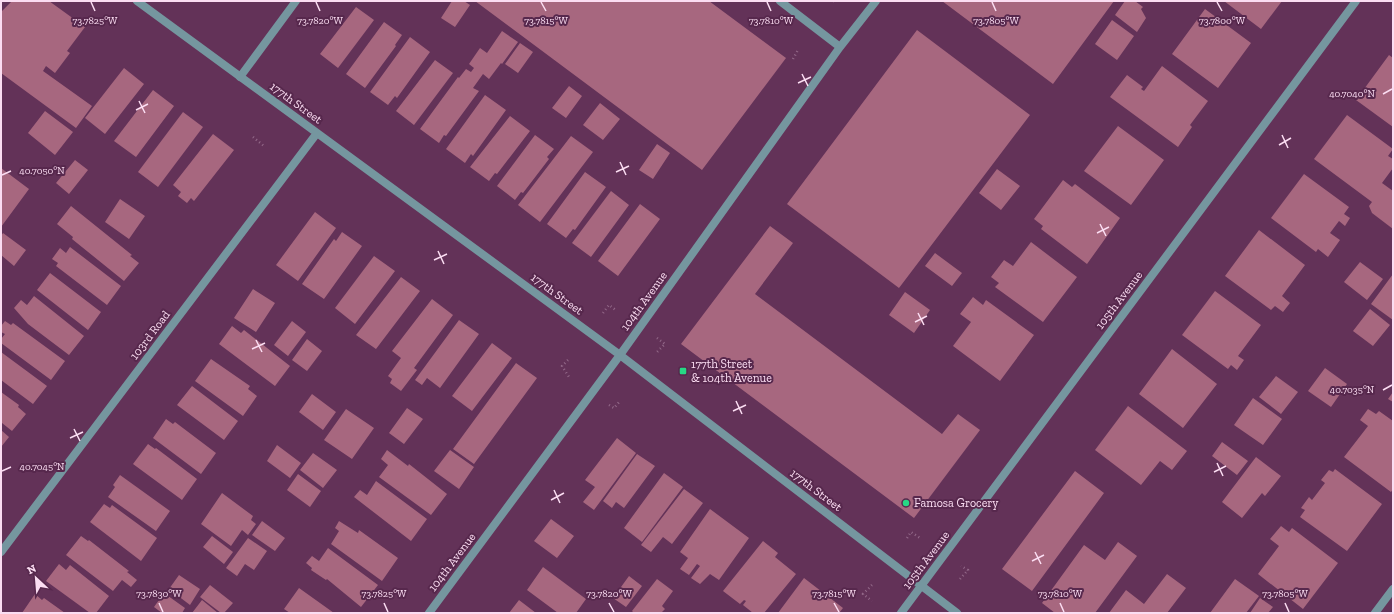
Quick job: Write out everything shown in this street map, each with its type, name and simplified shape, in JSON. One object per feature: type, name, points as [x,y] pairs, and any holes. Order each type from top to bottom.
[{"type":"street","name":"177th Street","points":[[138,1],[317,134],[620,355],[957,613]]},
{"type":"street","points":[[240,77],[296,1]]},
{"type":"street","points":[[780,1],[840,47]]},
{"type":"street","name":"104th Avenue","points":[[429,613],[620,355],[840,47],[876,1]]},
{"type":"street","name":"105th Avenue","points":[[901,613],[1356,1]]},
{"type":"street","name":"103rd Road","points":[[1,552],[317,134]]},
{"type":"street","points":[[1375,613],[1393,589]]},
{"type":"path","points":[[793,59],[798,50]]},
{"type":"path","points":[[253,137],[264,146]]},
{"type":"path","points":[[603,313],[609,305],[617,311]]},
{"type":"path","points":[[656,338],[665,344],[657,352]]},
{"type":"path","points":[[568,360],[562,366],[569,377]]},
{"type":"path","points":[[608,405],[614,408],[620,401]]},
{"type":"path","points":[[907,538],[911,532],[920,538]]},
{"type":"path","points":[[960,566],[968,570],[960,579]]},
{"type":"path","points":[[872,585],[863,594],[872,601]]},
{"type":"building","points":[[12,1],[49,1],[85,27],[67,51],[70,53],[55,73],[46,66],[43,71],[92,106],[76,128],[1,73],[1,12]]},
{"type":"building","points":[[452,1],[464,1],[470,5],[455,27],[441,18]]},
{"type":"building","points":[[475,1],[709,1],[786,58],[702,170]]},
{"type":"building","points":[[942,1],[1114,1],[1053,84]]},
{"type":"building","points":[[1125,1],[1135,1],[1143,7],[1141,9],[1146,18],[1137,32],[1115,15]]},
{"type":"building","points":[[1224,1],[1282,1],[1261,29]]},
{"type":"building","points":[[356,7],[374,20],[338,68],[320,54]]},
{"type":"building","points":[[1205,9],[1251,43],[1218,88],[1172,54]]},
{"type":"building","points":[[1112,20],[1134,36],[1117,60],[1095,44]]},
{"type":"building","points":[[384,22],[402,35],[395,45],[396,46],[365,88],[346,74]]},
{"type":"building","points":[[917,30],[1030,115],[899,288],[787,204]]},
{"type":"building","points":[[502,31],[518,42],[489,79],[483,74],[473,88],[479,91],[446,136],[444,135],[439,143],[420,129],[458,77],[459,78],[466,69],[471,72],[474,68],[469,64],[480,48],[487,53]]},
{"type":"building","points":[[410,37],[430,52],[397,98],[395,96],[388,105],[370,92]]},
{"type":"building","points":[[520,43],[533,52],[518,73],[505,64]]},
{"type":"building","points":[[1389,55],[1393,58],[1393,127],[1356,100]]},
{"type":"building","points":[[435,60],[453,73],[414,125],[396,111]]},
{"type":"building","points":[[1162,66],[1208,101],[1190,125],[1192,127],[1178,147],[1110,97],[1127,75],[1143,87],[1141,89],[1144,91]]},
{"type":"building","points":[[124,68],[144,84],[105,134],[85,118]]},
{"type":"building","points":[[569,86],[582,96],[566,118],[552,108]]},
{"type":"building","points":[[153,90],[174,106],[136,157],[114,141]]},
{"type":"building","points":[[485,95],[506,110],[473,156],[471,154],[465,163],[446,149]]},
{"type":"building","points":[[600,103],[620,119],[603,140],[583,125]]},
{"type":"building","points":[[45,111],[73,132],[55,155],[28,133]]},
{"type":"building","points":[[183,112],[203,127],[158,187],[138,172]]},
{"type":"building","points":[[1347,115],[1393,149],[1388,156],[1393,159],[1393,168],[1382,183],[1393,191],[1393,229],[1372,213],[1369,206],[1372,202],[1314,159]]},
{"type":"building","points":[[510,116],[530,131],[497,174],[495,173],[489,181],[470,167]]},
{"type":"building","points":[[1118,126],[1164,160],[1131,205],[1084,171]]},
{"type":"building","points":[[213,134],[234,150],[194,201],[191,198],[187,203],[178,196],[181,192],[173,185]]},
{"type":"building","points":[[535,135],[554,149],[547,157],[549,159],[523,193],[521,192],[515,200],[497,186]]},
{"type":"building","points":[[571,136],[593,152],[540,222],[518,205]]},
{"type":"building","points":[[657,144],[670,153],[653,179],[639,170]]},
{"type":"building","points":[[75,160],[88,170],[69,194],[56,183]]},
{"type":"building","points":[[1,168],[29,189],[1,227]]},
{"type":"building","points":[[997,169],[1020,186],[1001,210],[979,193]]},
{"type":"building","points":[[585,172],[606,187],[575,230],[573,229],[566,238],[547,224]]},
{"type":"building","points":[[1304,174],[1349,207],[1344,214],[1350,218],[1345,226],[1339,221],[1330,233],[1340,240],[1328,257],[1318,249],[1316,252],[1271,218]]},
{"type":"building","points":[[1063,180],[1072,187],[1075,184],[1120,218],[1087,264],[1041,229],[1043,226],[1034,219]]},
{"type":"building","points":[[611,191],[629,205],[591,257],[572,243]]},
{"type":"building","points":[[120,199],[145,216],[129,239],[105,222]]},
{"type":"building","points":[[640,204],[660,219],[618,276],[598,261]]},
{"type":"building","points":[[71,206],[132,255],[130,256],[139,263],[124,281],[72,239],[73,237],[57,224]]},
{"type":"building","points":[[315,212],[336,228],[298,281],[276,265]]},
{"type":"building","points":[[770,226],[793,243],[755,294],[942,434],[958,414],[980,430],[914,518],[681,344]]},
{"type":"building","points":[[1259,230],[1305,265],[1282,296],[1290,303],[1283,312],[1275,306],[1271,310],[1225,276]]},
{"type":"building","points":[[342,232],[362,246],[324,299],[302,284],[334,239],[336,241]]},
{"type":"building","points":[[3,233],[26,250],[14,266],[1,255],[1,236]]},
{"type":"building","points":[[1031,242],[1077,277],[1043,322],[995,287],[999,283],[991,277],[1004,260],[1013,266]]},
{"type":"building","points":[[70,247],[121,286],[107,305],[56,266],[58,263],[52,259],[60,248],[66,253]]},
{"type":"building","points":[[935,253],[962,273],[952,286],[925,266]]},
{"type":"building","points":[[374,256],[395,271],[355,324],[335,308]]},
{"type":"building","points":[[1360,262],[1383,279],[1367,300],[1344,282]]},
{"type":"building","points":[[50,273],[101,312],[88,330],[37,290]]},
{"type":"building","points":[[1393,274],[1393,320],[1371,304]]},
{"type":"building","points":[[401,277],[420,291],[376,349],[356,335]]},
{"type":"building","points":[[253,289],[275,303],[256,332],[234,318]]},
{"type":"building","points":[[1215,291],[1261,325],[1238,356],[1244,360],[1237,370],[1231,365],[1228,369],[1182,335]]},
{"type":"building","points":[[905,292],[930,310],[914,333],[889,315]]},
{"type":"building","points":[[34,296],[84,336],[69,355],[28,324],[14,308],[21,300],[27,305]]},
{"type":"building","points":[[973,297],[983,305],[986,300],[1034,335],[1000,381],[953,346],[971,322],[960,314]]},
{"type":"building","points":[[432,299],[453,315],[414,368],[417,370],[401,391],[390,383],[392,379],[388,376],[401,358],[392,351]]},
{"type":"building","points":[[1370,309],[1390,325],[1373,346],[1353,331]]},
{"type":"building","points":[[459,320],[479,334],[440,388],[427,378],[422,385],[415,380]]},
{"type":"building","points":[[5,321],[11,325],[13,323],[65,361],[51,380],[1,343],[1,339],[5,334],[1,332],[1,326]]},
{"type":"building","points":[[292,321],[306,332],[288,356],[274,345]]},
{"type":"building","points":[[232,326],[241,333],[244,330],[290,366],[275,386],[219,344]]},
{"type":"building","points":[[307,339],[322,351],[307,371],[292,360]]},
{"type":"building","points":[[492,343],[512,358],[472,411],[452,396]]},
{"type":"building","points":[[1172,349],[1217,384],[1183,428],[1139,394]]},
{"type":"building","points":[[1,352],[47,386],[33,404],[1,380]]},
{"type":"building","points":[[211,359],[250,386],[248,389],[257,396],[243,416],[195,381]]},
{"type":"building","points":[[516,363],[537,378],[474,464],[453,449]]},
{"type":"building","points":[[1325,368],[1347,384],[1331,407],[1308,391]]},
{"type":"building","points":[[1276,376],[1298,392],[1281,414],[1259,397]]},
{"type":"building","points":[[192,386],[238,421],[224,440],[177,405]]},
{"type":"building","points":[[1,392],[19,405],[18,407],[26,414],[12,431],[2,423]]},
{"type":"building","points":[[1393,392],[1393,402],[1388,399]]},
{"type":"building","points":[[312,394],[336,412],[323,430],[299,412]]},
{"type":"building","points":[[1253,398],[1282,419],[1263,445],[1234,425]]},
{"type":"building","points":[[1128,406],[1187,451],[1172,470],[1160,461],[1141,485],[1095,450]]},
{"type":"building","points":[[407,408],[423,419],[404,444],[389,433]]},
{"type":"building","points":[[346,409],[374,428],[352,459],[324,440]]},
{"type":"building","points":[[1368,409],[1376,414],[1379,411],[1393,421],[1393,489],[1391,492],[1344,457],[1368,426],[1360,420]]},
{"type":"building","points":[[166,419],[173,424],[175,422],[216,453],[201,474],[153,438]]},
{"type":"building","points":[[1,430],[9,437],[1,447]]},
{"type":"building","points":[[617,438],[636,453],[594,510],[583,502],[595,487],[585,480]]},
{"type":"building","points":[[1222,442],[1248,461],[1237,475],[1212,456]]},
{"type":"building","points":[[148,444],[155,449],[156,448],[197,479],[182,500],[133,464]]},
{"type":"building","points":[[277,445],[301,463],[290,478],[267,461]]},
{"type":"building","points":[[387,450],[408,466],[409,464],[447,494],[431,515],[379,477],[388,465],[381,459]]},
{"type":"building","points":[[450,450],[474,467],[459,489],[434,471]]},
{"type":"building","points":[[313,453],[337,470],[323,488],[300,470]]},
{"type":"building","points":[[637,454],[655,466],[624,508],[616,502],[612,508],[603,501]]},
{"type":"building","points":[[1256,457],[1281,476],[1265,496],[1262,493],[1242,518],[1222,502]]},
{"type":"building","points":[[1335,469],[1382,504],[1347,551],[1300,517],[1305,510],[1301,508],[1309,497],[1312,500],[1325,483],[1321,480],[1329,470],[1333,472]]},
{"type":"building","points":[[1075,471],[1104,493],[1032,591],[1002,569]]},
{"type":"building","points":[[664,473],[683,487],[642,542],[624,528]]},
{"type":"building","points":[[298,474],[321,491],[310,507],[287,490]]},
{"type":"building","points":[[120,475],[170,511],[156,531],[108,497],[115,487],[113,485]]},
{"type":"building","points":[[376,481],[427,519],[411,541],[354,497],[360,490],[367,495]]},
{"type":"building","points":[[684,489],[703,503],[672,544],[663,537],[651,552],[641,545]]},
{"type":"building","points":[[222,493],[253,516],[251,520],[256,524],[248,535],[242,530],[231,546],[201,524]]},
{"type":"building","points":[[104,504],[110,508],[112,505],[157,538],[141,561],[90,522]]},
{"type":"building","points":[[710,509],[749,538],[719,580],[710,574],[700,584],[691,578],[700,566],[697,564],[689,575],[680,569],[688,558],[680,552]]},
{"type":"building","points":[[551,519],[574,536],[557,558],[534,541]]},
{"type":"building","points":[[262,521],[285,538],[275,551],[252,535]]},
{"type":"building","points":[[339,521],[358,533],[359,530],[398,558],[382,581],[331,544],[339,531],[335,528]]},
{"type":"building","points":[[1281,526],[1289,532],[1292,528],[1338,563],[1303,609],[1258,574],[1279,546],[1270,539]]},
{"type":"building","points":[[81,536],[88,541],[89,540],[129,571],[127,572],[137,580],[131,587],[122,580],[113,591],[66,555]]},
{"type":"building","points":[[212,536],[233,552],[224,564],[203,547]]},
{"type":"building","points":[[248,538],[267,551],[254,570],[245,564],[237,576],[226,568]]},
{"type":"building","points":[[763,541],[778,553],[775,557],[796,574],[764,613],[753,613],[743,605],[746,601],[744,600],[740,604],[723,591]]},
{"type":"building","points":[[1118,542],[1137,556],[1095,613],[1055,613],[1042,603],[1084,545],[1105,560]]},
{"type":"building","points":[[328,548],[378,585],[361,607],[327,579],[326,580],[311,570],[312,568],[306,563],[312,556],[319,561]]},
{"type":"building","points":[[59,564],[66,570],[70,565],[109,596],[96,613],[90,613],[46,581]]},
{"type":"building","points":[[543,567],[586,599],[576,613],[558,613],[527,590]]},
{"type":"building","points":[[1167,574],[1186,588],[1167,613],[1109,613],[1126,590],[1144,604]]},
{"type":"building","points":[[179,575],[200,589],[190,605],[169,589]]},
{"type":"building","points":[[629,576],[642,586],[626,607],[613,598]]},
{"type":"building","points":[[804,578],[843,608],[839,613],[778,613]]},
{"type":"building","points":[[657,579],[673,591],[662,606],[665,609],[661,613],[634,613],[632,611]]},
{"type":"building","points":[[1235,579],[1259,596],[1246,613],[1210,613]]},
{"type":"building","points":[[210,585],[233,603],[224,613],[221,613],[200,597]]},
{"type":"building","points":[[299,588],[334,613],[290,613],[284,609]]},
{"type":"building","points":[[164,593],[185,608],[182,613],[162,613],[154,607]]},
{"type":"building","points":[[35,594],[42,600],[44,598],[65,613],[22,613]]},
{"type":"building","points":[[1260,598],[1273,607],[1268,613],[1250,613]]},
{"type":"building","points":[[202,600],[218,613],[192,613]]},
{"type":"building","points":[[519,600],[536,613],[509,613]]},
{"type":"place","name":"177th Street & 104th Avenue","points":[[683,371]]},
{"type":"place","name":"Famosa Grocery","points":[[906,503]]}]
